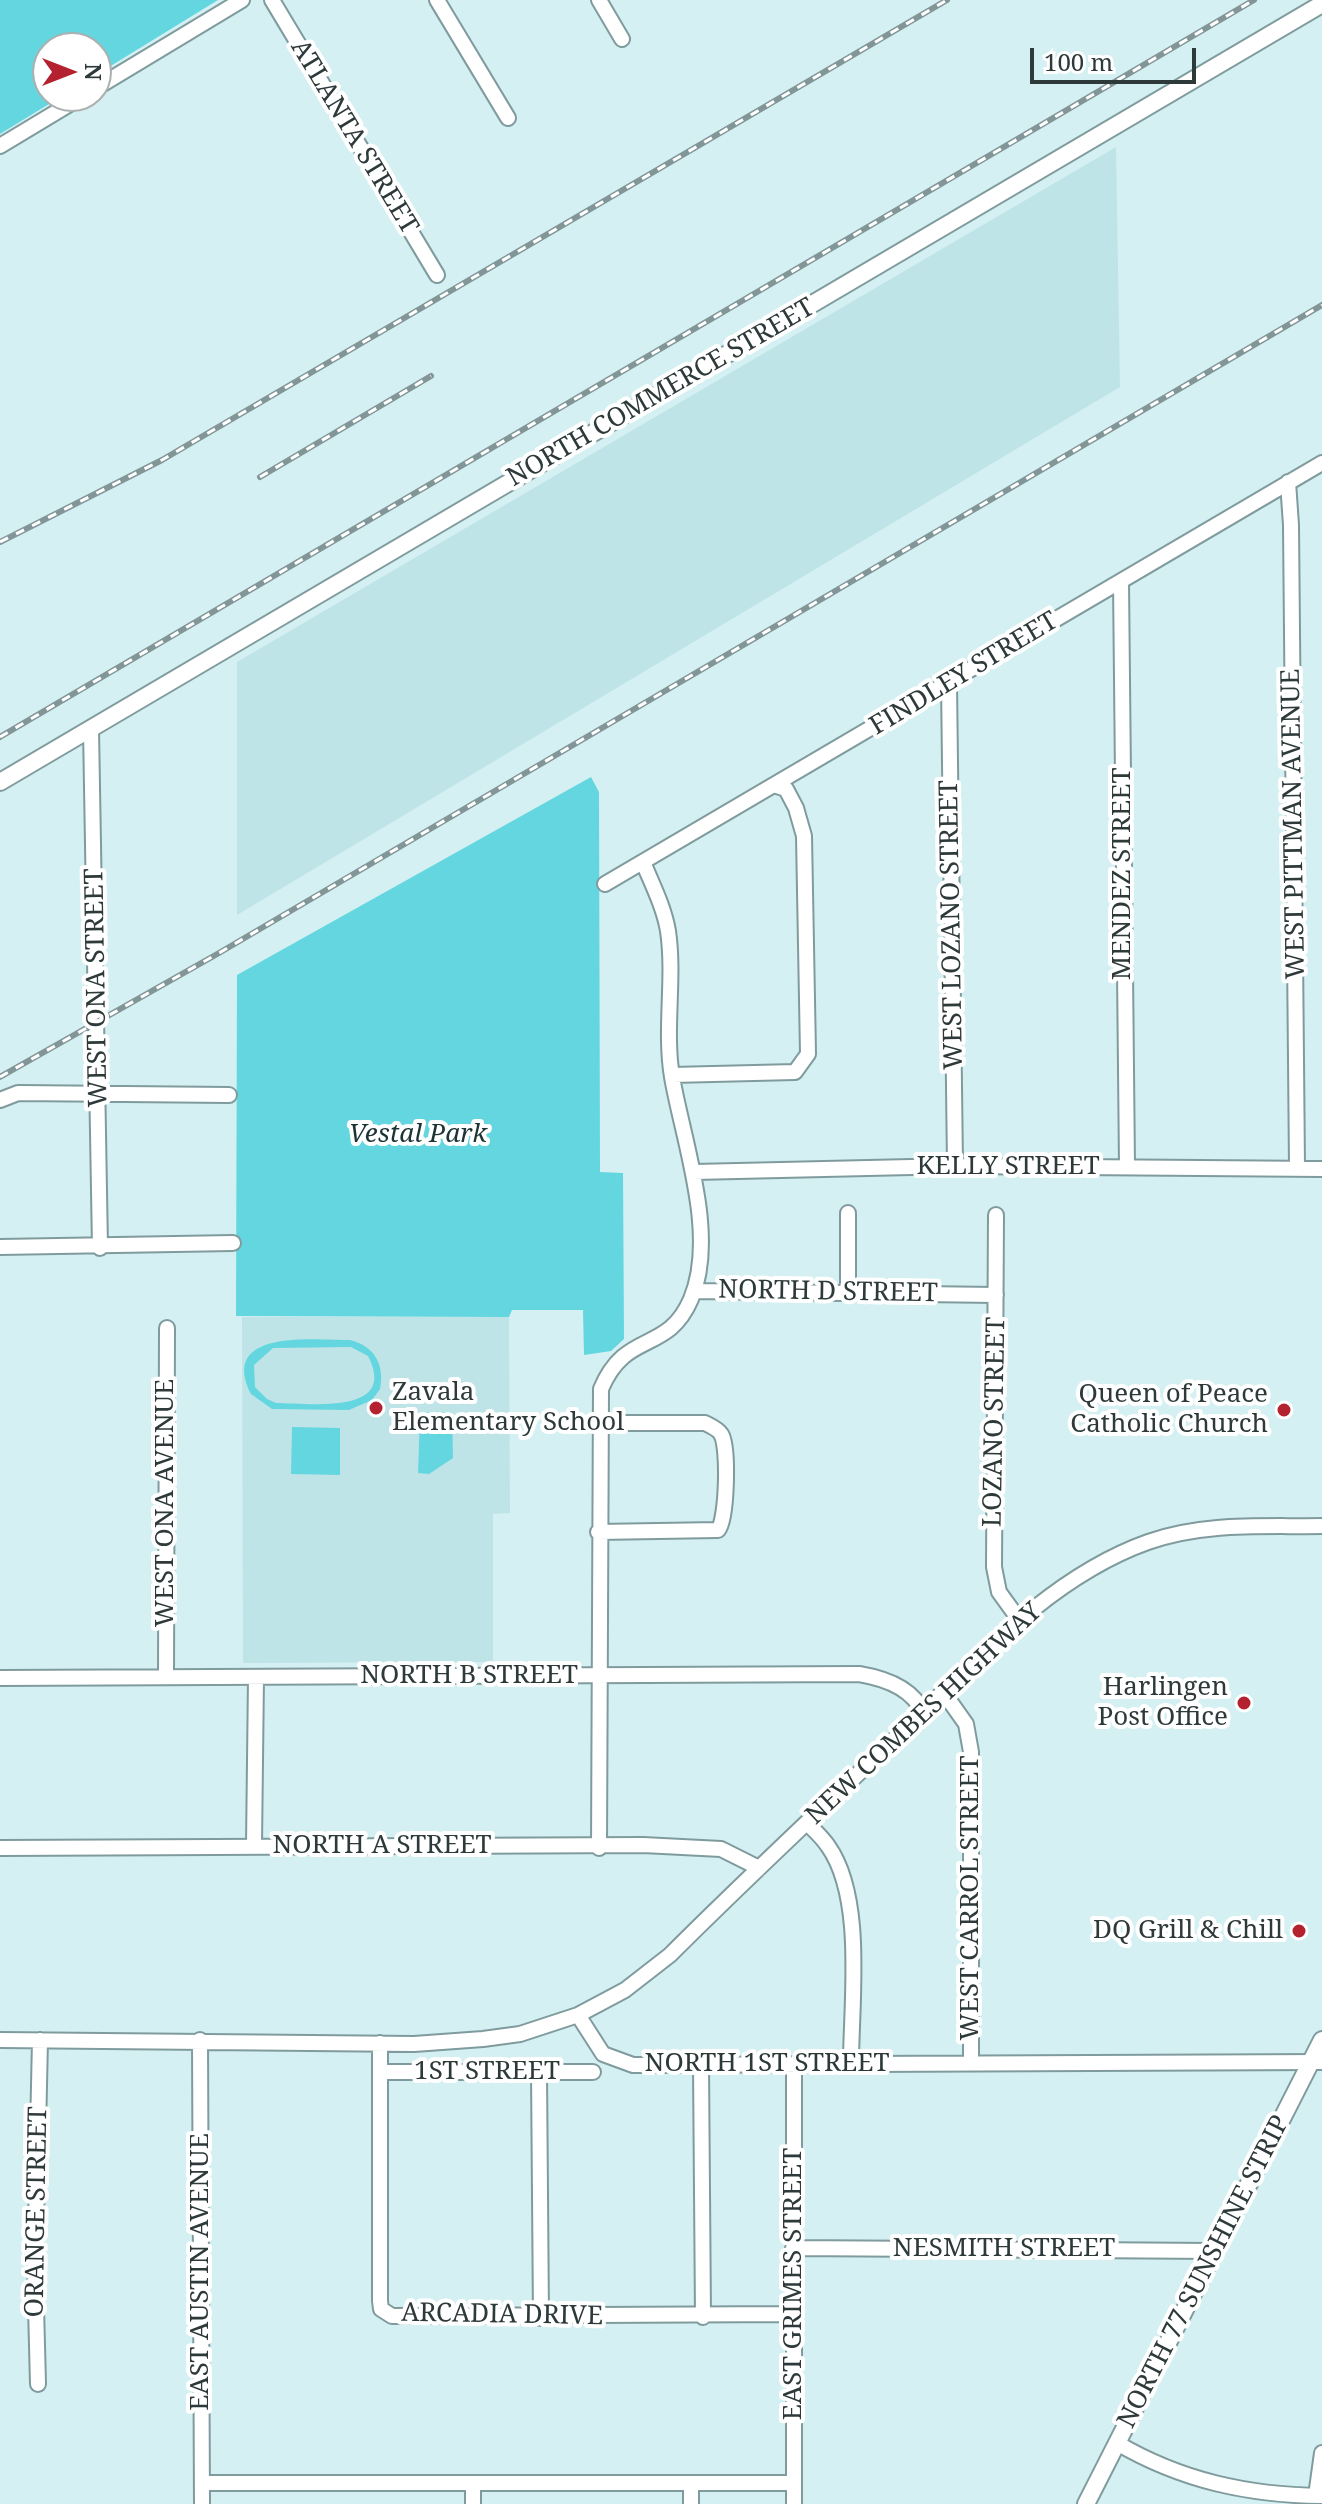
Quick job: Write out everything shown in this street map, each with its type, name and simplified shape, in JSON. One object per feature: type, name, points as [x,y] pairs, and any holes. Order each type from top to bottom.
[{"type":"main road","name":"NORTH COMMERCE STREET","points":[[0,782],[1322,4]]},
{"type":"main road","name":"NORTH 77 SUNSHINE STRIP","points":[[1086,2504],[1316,2062],[1322,2040]]},
{"type":"street","points":[[112,78],[242,0]]},
{"type":"street","name":"ATLANTA STREET","points":[[272,0],[437,275]]},
{"type":"street","points":[[437,0],[508,118]]},
{"type":"street","points":[[599,0],[622,39]]},
{"type":"street","points":[[0,146],[56,112]]},
{"type":"street","name":"FINDLEY STREET","points":[[605,884],[1322,463]]},
{"type":"street","name":"WEST PITTMAN AVENUE","points":[[1288,482],[1291,525],[1297,1167]]},
{"type":"street","name":"MENDEZ STREET","points":[[1121,582],[1127,1166]]},
{"type":"street","name":"WEST LOZANO STREET","points":[[949,683],[955,1166]]},
{"type":"street","name":"WEST ONA STREET","points":[[91,729],[100,1248]]},
{"type":"street","points":[[672,1075],[795,1072],[808,1054],[804,836],[796,808],[786,789],[774,785]]},
{"type":"street","points":[[643,862],[668,930],[672,1075],[694,1172],[699,1236],[694,1291]]},
{"type":"street","points":[[0,1100],[18,1093],[229,1095]]},
{"type":"street","name":"KELLY STREET","points":[[694,1172],[955,1166],[1322,1169]]},
{"type":"street","points":[[848,1213],[848,1291]]},
{"type":"street","name":"LOZANO STREET","points":[[996,1215],[994,1567],[999,1592],[1020,1621]]},
{"type":"street","points":[[0,1247],[100,1248],[233,1243]]},
{"type":"street","name":"NORTH D STREET","points":[[599,1848],[598,1423],[601,1389],[609,1368],[634,1346],[664,1336],[684,1315],[694,1291],[996,1295]]},
{"type":"street","name":"WEST ONA AVENUE","points":[[166,1677],[167,1328]]},
{"type":"street","points":[[598,1423],[705,1423],[720,1431],[724,1439],[725,1490],[722,1525],[718,1530],[598,1532]]},
{"type":"street","name":"NEW COMBES HIGHWAY","points":[[578,2015],[625,1990],[656,1968],[1020,1621],[1083,1571],[1149,1542],[1222,1527],[1322,1526]]},
{"type":"street","name":"NORTH B STREET","points":[[0,1678],[859,1674],[898,1686],[920,1705],[923,1713]]},
{"type":"street","points":[[254,1845],[256,1677]]},
{"type":"street","name":"WEST CARROL STREET","points":[[944,1693],[966,1724],[971,1752],[971,2063]]},
{"type":"street","points":[[807,1823],[828,1846],[838,1866],[851,1914],[851,2064]]},
{"type":"street","name":"NORTH A STREET","points":[[0,1848],[254,1845],[599,1848],[643,1845],[721,1849],[759,1868]]},
{"type":"street","points":[[0,2040],[380,2043],[520,2034],[578,2015]]},
{"type":"street","name":"NORTH 1ST STREET","points":[[578,2015],[598,2049],[615,2061],[701,2065],[1316,2062]]},
{"type":"street","name":"ORANGE STREET","points":[[38,2384],[35,2268],[40,2040]]},
{"type":"street","name":"EAST AUSTIN AVENUE","points":[[200,2040],[202,2504]]},
{"type":"street","name":"ARCADIA DRIVE","points":[[380,2043],[381,2309],[392,2316],[541,2318],[793,2314]]},
{"type":"street","name":"EAST GRIMES STREET","points":[[794,2064],[794,2504]]},
{"type":"street","points":[[701,2065],[703,2317]]},
{"type":"street","name":"1ST STREET","points":[[380,2072],[593,2072]]},
{"type":"street","points":[[539,2072],[541,2318]]},
{"type":"street","name":"NESMITH STREET","points":[[793,2248],[1215,2251]]},
{"type":"street","points":[[1117,2443],[1153,2464],[1226,2488],[1319,2496],[1322,2453]]},
{"type":"street","points":[[202,2483],[473,2486],[793,2483]]},
{"type":"street","points":[[691,2483],[691,2504]]},
{"type":"street","points":[[473,2486],[473,2504]]},
{"type":"shaded area","points":[[1116,147],[1120,387],[237,915],[237,662]]},
{"type":"shaded area","name":"Zavala Elementary School","points":[[242,1317],[509,1317],[510,1513],[493,1514],[493,1662],[243,1663]]},
{"type":"green space","points":[[0,0],[218,0],[112,65],[112,32],[32,32],[32,112],[36,112],[0,134]]},
{"type":"green space","name":"Vestal Park","points":[[591,777],[599,792],[600,1172],[623,1173],[624,1339],[611,1351],[584,1355],[583,1310],[512,1310],[509,1317],[236,1316],[237,975]]},
{"type":"green space","points":[[295,1340],[350,1340],[366,1347],[379,1364],[380,1389],[372,1400],[349,1410],[272,1409],[251,1394],[244,1373],[248,1358],[259,1348]],"holes":[[[351,1347],[368,1356],[374,1375],[371,1389],[361,1397],[346,1402],[276,1403],[255,1387],[254,1365],[273,1348]]]},
{"type":"green space","points":[[452,1412],[453,1458],[429,1474],[418,1473],[420,1415]]},
{"type":"green space","points":[[292,1427],[340,1428],[340,1475],[291,1474]]},
{"type":"railway","points":[[0,542],[162,460],[947,0]]},
{"type":"railway","points":[[0,737],[1254,0]]},
{"type":"railway","points":[[0,1077],[219,953],[1322,305]]},
{"type":"railway","points":[[260,477],[431,376]]},
{"type":"place","name":"Zavala Elementary School","points":[[376,1408]]},
{"type":"place","name":"Queen of Peace Catholic Church","points":[[1284,1410]]},
{"type":"place","name":"Harlingen Post Office","points":[[1244,1703]]},
{"type":"place","name":"DQ Grill & Chill","points":[[1299,1931]]}]
